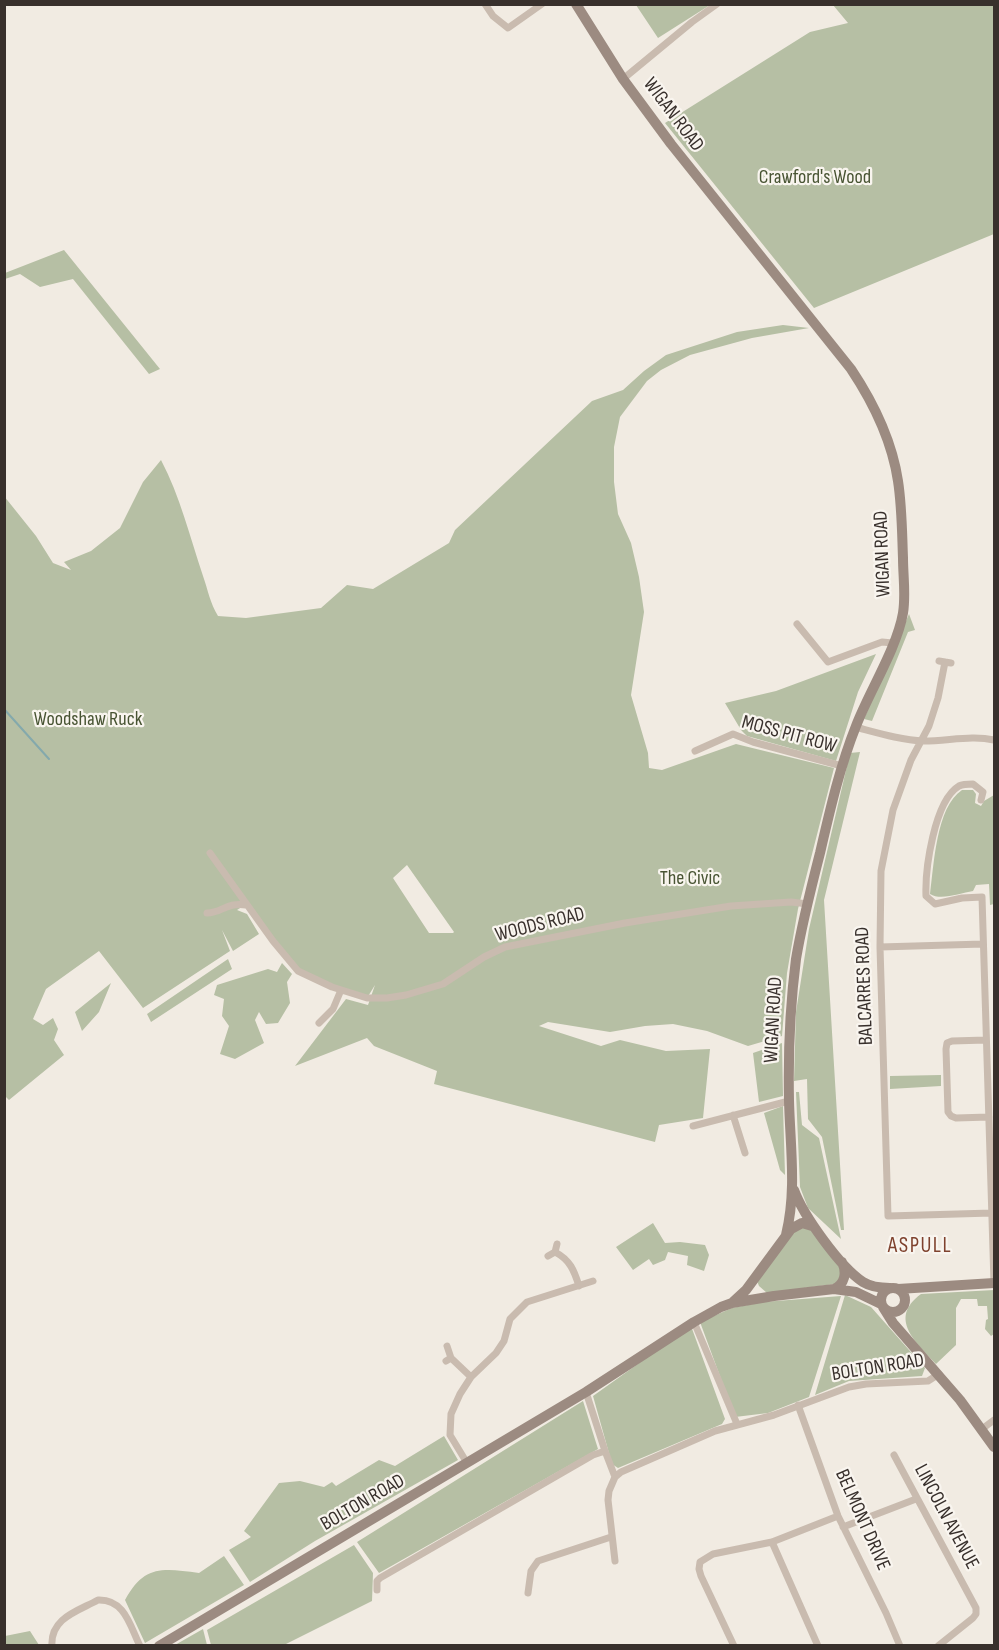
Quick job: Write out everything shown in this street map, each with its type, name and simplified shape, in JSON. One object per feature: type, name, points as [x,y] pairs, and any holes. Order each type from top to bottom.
[{"type":"main road","name":"WIGAN ROAD","points":[[576,4],[623,79],[671,144],[851,369],[871,403],[894,461],[898,482],[904,600],[899,628],[855,727],[842,766],[797,956],[791,998],[789,1101],[793,1186],[786,1235]]},
{"type":"main road","name":"WIGAN ROAD","points":[[793,1186],[812,1226],[842,1262],[865,1283],[894,1289]]},
{"type":"main road","points":[[786,1235],[798,1224],[812,1226]]},
{"type":"main road","name":"BOLTON ROAD","points":[[159,1646],[586,1392],[694,1322],[732,1303],[758,1275],[786,1235]]},
{"type":"main road","points":[[834,1289],[844,1279],[842,1262]]},
{"type":"main road","points":[[758,1275],[759,1286],[774,1296]]},
{"type":"main road","points":[[994,1283],[894,1289],[881,1296],[882,1306],[892,1323],[939,1374],[994,1447]]},
{"type":"main road","points":[[882,1306],[893,1312],[923,1287]]},
{"type":"main road","name":"BOLTON ROAD","points":[[732,1303],[834,1289],[856,1292],[882,1306]]},
{"type":"main road","points":[[894,1289],[903,1294],[905,1337]]},
{"type":"street","points":[[485,4],[493,16],[508,28],[542,4]]},
{"type":"street","points":[[623,79],[674,36],[717,4]]},
{"type":"street","points":[[797,624],[828,662],[882,642],[893,643]]},
{"type":"street","name":"BALCARRES ROAD","points":[[945,662],[938,698],[923,741],[911,760],[901,785],[886,837],[879,890],[888,1216],[992,1213]]},
{"type":"street","points":[[855,727],[907,740],[971,738],[994,740]]},
{"type":"street","name":"MOSS PIT ROW","points":[[695,751],[733,734],[753,742],[842,766]]},
{"type":"street","points":[[984,795],[978,787],[966,784],[959,786],[948,797],[932,842],[926,896],[935,904],[982,893],[994,1283]]},
{"type":"street","name":"WOODS ROAD","points":[[210,853],[273,941],[298,971],[341,990],[367,998],[406,995],[442,984],[484,957],[505,947],[625,923],[730,906],[791,902],[808,904]]},
{"type":"street","points":[[207,913],[213,913],[227,905],[246,904]]},
{"type":"street","points":[[880,947],[983,944]]},
{"type":"street","points":[[320,1023],[333,1009],[341,990]]},
{"type":"street","points":[[986,1040],[947,1043],[948,1112],[956,1118],[989,1116]]},
{"type":"street","points":[[693,1126],[789,1101]]},
{"type":"street","points":[[733,1115],[745,1154]]},
{"type":"street","points":[[548,1256],[556,1248],[575,1271],[579,1286]]},
{"type":"street","points":[[467,1463],[450,1435],[449,1422],[454,1405],[471,1377],[496,1353],[504,1341],[510,1319],[527,1302],[593,1281]]},
{"type":"street","points":[[694,1322],[737,1424]]},
{"type":"street","points":[[447,1346],[449,1359],[471,1377]]},
{"type":"street","name":"BOLTON ROAD","points":[[615,1477],[715,1431],[774,1415],[849,1387],[928,1381],[939,1374]]},
{"type":"street","points":[[586,1392],[615,1477],[608,1496],[615,1562]]},
{"type":"street","name":"BELMONT DRIVE","points":[[798,1405],[838,1516],[900,1646]]},
{"type":"street","points":[[982,1429],[994,1420]]},
{"type":"street","points":[[377,1590],[377,1581],[380,1578],[593,1455],[605,1451]]},
{"type":"street","name":"LINCOLN AVENUE","points":[[894,1455],[976,1608],[973,1618],[938,1646]]},
{"type":"street","points":[[843,1527],[916,1499]]},
{"type":"street","points":[[724,1646],[733,1644],[701,1576],[700,1562],[713,1554],[772,1542],[838,1516]]},
{"type":"street","points":[[528,1593],[531,1571],[538,1562],[611,1537]]},
{"type":"street","points":[[772,1542],[818,1646]]},
{"type":"street","points":[[52,1646],[53,1633],[61,1620],[98,1600],[103,1600],[112,1602],[123,1610],[140,1646]]},
{"type":"green space","points":[[636,5],[710,5],[658,38]]},
{"type":"green space","name":"Crawford's Wood","points":[[833,5],[994,5],[994,234],[814,308],[665,123],[810,32],[848,23]]},
{"type":"green space","points":[[64,250],[160,369],[149,374],[73,279],[40,287],[20,274],[5,279],[5,273]]},
{"type":"green space","points":[[783,325],[809,328],[752,338],[690,355],[661,370],[647,381],[620,417],[614,447],[614,482],[618,514],[631,543],[644,612],[631,695],[648,753],[649,768],[662,770],[736,744],[834,768],[798,909],[787,973],[782,1036],[748,1046],[707,1031],[673,1024],[610,1032],[548,1022],[539,1026],[601,1046],[620,1040],[666,1051],[710,1049],[703,1118],[659,1125],[655,1142],[434,1084],[437,1071],[374,1046],[367,1038],[295,1066],[346,999],[368,1005],[375,985],[367,998],[298,971],[245,905],[237,910],[247,914],[259,934],[233,951],[222,930],[230,951],[143,1008],[99,951],[46,989],[33,1019],[43,1025],[53,1018],[58,1029],[54,1040],[64,1055],[9,1100],[4,1095],[4,496],[36,536],[53,563],[71,570],[64,562],[91,551],[120,528],[143,482],[161,460],[179,502],[218,616],[246,618],[321,608],[347,585],[373,589],[449,543],[455,530],[592,401],[623,390],[666,355],[737,332]],"holes":[[[407,865],[454,932],[429,933],[393,878]]]},
{"type":"green space","points":[[909,614],[915,630],[908,632],[872,721],[864,719]]},
{"type":"green space","points":[[876,654],[858,692],[836,761],[747,736],[725,703],[776,691]]},
{"type":"green space","points":[[860,752],[824,900],[844,1230],[841,1230],[822,1137],[808,1119],[807,1079],[794,1081],[796,1012],[809,929],[850,753]]},
{"type":"green space","points":[[962,790],[973,790],[976,794],[975,803],[981,806],[984,801],[994,795],[994,904],[990,905],[989,884],[976,885],[973,891],[951,896],[940,897],[930,894],[935,853],[942,823],[953,798]]},
{"type":"green space","points":[[228,959],[232,969],[151,1022],[147,1014]]},
{"type":"green space","points":[[282,963],[292,974],[287,982],[290,1003],[278,1023],[266,1024],[259,1012],[255,1020],[264,1043],[235,1059],[220,1054],[229,1026],[222,1016],[224,999],[214,995],[217,985],[268,969],[277,972]]},
{"type":"green space","points":[[111,983],[99,1012],[82,1031],[75,1012]]},
{"type":"green space","points":[[782,1043],[783,1096],[759,1102],[753,1053]]},
{"type":"green space","points":[[941,1075],[941,1086],[890,1089],[890,1076]]},
{"type":"green space","points":[[796,1092],[799,1092],[802,1125],[819,1138],[841,1239],[808,1208],[800,1187]]},
{"type":"green space","points":[[783,1106],[785,1175],[780,1170],[764,1113]]},
{"type":"green space","points":[[653,1223],[665,1243],[705,1245],[709,1255],[704,1271],[687,1265],[688,1256],[668,1252],[665,1260],[653,1265],[649,1259],[633,1270],[616,1247]]},
{"type":"green space","points":[[807,1224],[842,1262],[842,1283],[767,1293],[757,1281],[786,1235]]},
{"type":"green space","points":[[994,1290],[994,1334],[991,1336],[985,1329],[988,1319],[987,1306],[978,1306],[977,1299],[961,1299],[956,1308],[956,1345],[936,1364],[909,1331],[906,1313],[911,1303],[921,1294]]},
{"type":"green space","points":[[845,1295],[871,1307],[925,1368],[922,1376],[849,1381],[815,1395]]},
{"type":"green space","points":[[841,1296],[809,1397],[768,1413],[735,1417],[700,1322],[732,1308],[763,1302]]},
{"type":"green space","points":[[691,1326],[725,1419],[722,1424],[618,1468],[612,1464],[593,1396]]},
{"type":"green space","points":[[583,1401],[598,1449],[379,1573],[357,1542]]},
{"type":"green space","points":[[444,1436],[458,1460],[315,1541],[250,1582],[229,1550],[251,1537],[244,1531],[279,1483],[300,1481],[324,1487],[332,1482],[336,1486],[379,1460],[395,1466]]},
{"type":"green space","points":[[354,1545],[373,1573],[372,1601],[284,1645],[211,1645],[207,1630]]},
{"type":"green space","points":[[224,1556],[244,1585],[145,1643],[125,1600],[139,1580],[164,1570],[199,1573]]},
{"type":"green space","points":[[203,1629],[207,1645],[175,1645]]},
{"type":"green space","points":[[30,1631],[39,1645],[5,1645],[5,1636]]},
{"type":"waterway","points":[[4,709],[49,759]]},
{"type":"district","name":"ASPULL","points":[[920,1246]]},
{"type":"park label","name":"Woodshaw Ruck","points":[[88,720]]},
{"type":"park label","name":"The Civic","points":[[690,879]]}]
